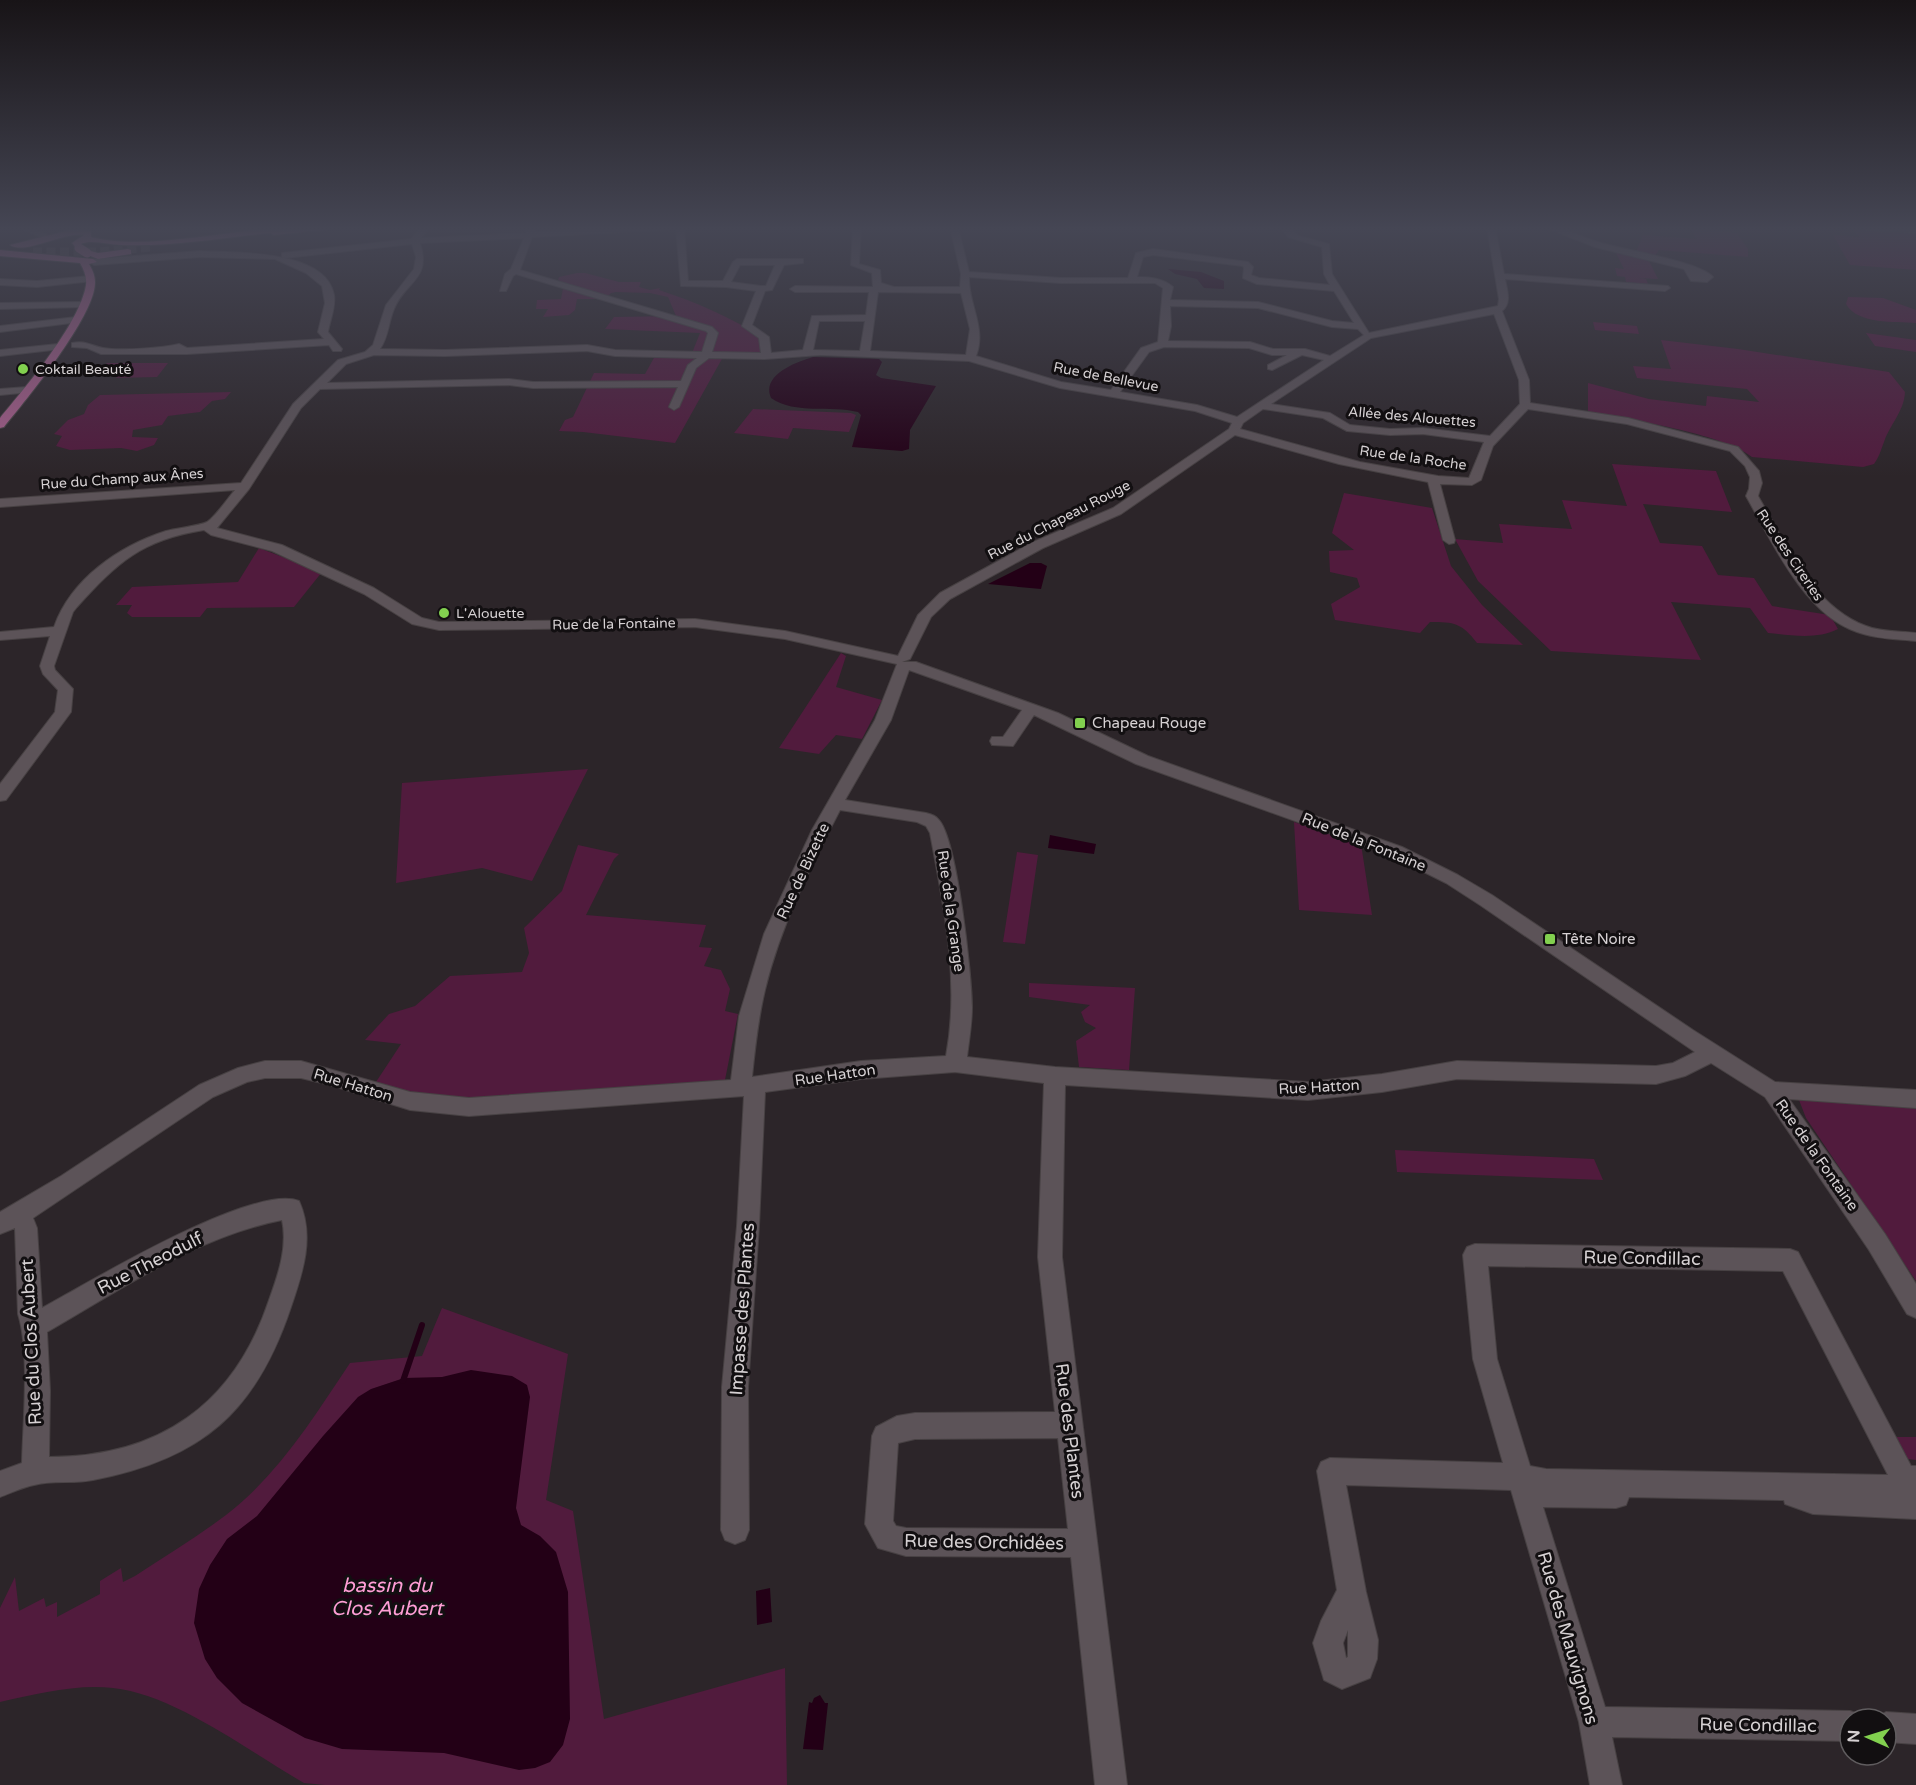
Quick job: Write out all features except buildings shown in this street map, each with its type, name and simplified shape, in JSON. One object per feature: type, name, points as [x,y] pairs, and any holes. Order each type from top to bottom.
[{"type":"main road","points":[[0,425],[58,347],[80,310]]},
{"type":"street","points":[[0,796],[6,780],[63,712],[66,689],[47,669],[66,612],[116,558],[141,545],[211,525],[246,486],[297,406],[347,358],[323,332],[327,310]]},
{"type":"street","points":[[372,352],[385,331],[388,310]]},
{"type":"street","points":[[647,310],[709,329],[712,333],[706,355],[692,367],[674,407]]},
{"type":"street","points":[[755,310],[747,326],[764,337],[767,348],[765,356]]},
{"type":"street","points":[[865,353],[870,310]]},
{"type":"street","points":[[970,358],[974,348],[975,329],[971,310]]},
{"type":"street","points":[[1163,344],[1165,310]]},
{"type":"street","points":[[1279,310],[1332,324],[1361,326]]},
{"type":"street","points":[[1350,310],[1368,336],[1497,311],[1524,380],[1526,405]]},
{"type":"street","points":[[807,353],[815,318],[869,318]]},
{"type":"street","points":[[0,329],[76,320]]},
{"type":"street","points":[[0,353],[14,327]]},
{"type":"street","name":"Rue du Chapeau Rouge","points":[[904,662],[925,615],[945,596],[1038,545],[1117,511],[1261,406],[1368,336]]},
{"type":"street","points":[[75,345],[89,345],[101,351],[169,350],[172,352],[330,342]]},
{"type":"street","points":[[1113,395],[1145,351],[1163,344],[1250,345],[1272,352],[1299,352],[1333,360]]},
{"type":"street","points":[[0,353],[58,347]]},
{"type":"street","name":"Rue de Bellevue","points":[[347,358],[372,352],[446,353],[587,348],[615,353],[765,356],[865,353],[970,358],[1060,385],[1197,408],[1236,426]]},
{"type":"street","points":[[1272,367],[1299,352]]},
{"type":"street","points":[[316,386],[509,382],[533,385],[684,384]]},
{"type":"street","points":[[0,392],[27,390]]},
{"type":"street","name":"Rue de la Roche","points":[[1236,426],[1323,458],[1433,479],[1472,481],[1477,477],[1488,445],[1526,405]]},
{"type":"street","name":"Rue des Cireries","points":[[1526,405],[1628,421],[1734,449],[1745,459],[1758,480],[1758,486],[1752,496],[1814,597],[1834,615],[1862,629],[1916,638]]},
{"type":"street","name":"Allée des Alouettes","points":[[1261,406],[1326,415],[1347,428],[1390,432],[1423,431],[1493,440]]},
{"type":"street","points":[[1433,479],[1449,540]]},
{"type":"street","name":"Rue du Champ aux Ânes","points":[[0,503],[118,493],[246,486]]},
{"type":"street","name":"Rue de la Fontaine","points":[[211,525],[210,529],[215,532],[277,549],[318,567],[369,591],[417,621],[429,624],[465,626],[695,623],[794,637],[904,662],[1076,726],[1142,760],[1421,862],[1485,900],[1772,1091],[1877,1242],[1916,1306]]},
{"type":"street","points":[[0,636],[59,631]]},
{"type":"street","name":"Rue de Bizette","points":[[748,1087],[749,1015],[763,965],[799,874],[883,718],[904,662]]},
{"type":"street","points":[[998,741],[1006,742],[1031,708]]},
{"type":"street","name":"Rue de la Grange","points":[[835,804],[920,818],[932,822],[939,832],[955,926],[962,994],[955,1064]]},
{"type":"street","name":"Rue Hatton","points":[[10,1219],[195,1098],[238,1077],[265,1070],[286,1068],[314,1072],[430,1106],[469,1107],[748,1087],[861,1071],[955,1064],[1055,1076],[1230,1088],[1308,1090],[1382,1083],[1457,1070],[1656,1075],[1671,1073],[1689,1066],[1711,1052]]},
{"type":"street","name":"Rue des Plantes","points":[[1055,1076],[1050,1257],[1111,1785]]},
{"type":"street","name":"Impasse des Plantes","points":[[735,1530],[735,1387],[749,1215],[748,1087]]},
{"type":"street","points":[[1772,1091],[1790,1090],[1916,1099]]},
{"type":"street","name":"Rue Theodulf","points":[[34,1326],[185,1241],[255,1215],[291,1208],[296,1235],[287,1283],[275,1319],[255,1361],[234,1394],[211,1417],[181,1436],[143,1454],[81,1468],[39,1471]]},
{"type":"street","name":"Rue du Clos Aubert","points":[[10,1219],[26,1228],[30,1314],[34,1326],[39,1471]]},
{"type":"street","name":"Rue Condillac","points":[[1522,1485],[1485,1359],[1475,1255],[1790,1260],[1912,1491]]},
{"type":"street","name":"Rue des Orchidées","points":[[1070,1425],[915,1426],[897,1429],[885,1436],[879,1524],[888,1538],[906,1542],[1084,1543]]},
{"type":"street","points":[[0,1484],[39,1471]]},
{"type":"street","points":[[1352,1592],[1330,1471],[1522,1485],[1561,1495],[1630,1494],[1641,1483],[1776,1488],[1813,1500],[1912,1491]]},
{"type":"street","name":"Rue des Mauvignons","points":[[1522,1485],[1594,1722],[1606,1785]]},
{"type":"street","name":"Rue Condillac","points":[[1594,1722],[1838,1726]]},
{"type":"street","points":[[1898,1728],[1916,1729]]},
{"type":"shaded area","points":[[547,310],[575,310],[569,315],[543,317]]},
{"type":"shaded area","points":[[674,310],[712,311],[763,337],[763,353],[692,353],[700,333],[605,329],[614,317],[676,316]]},
{"type":"shaded area","points":[[1916,310],[1916,323],[1878,321],[1859,316],[1852,311]]},
{"type":"shaded area","points":[[1593,322],[1637,326],[1639,334],[1595,330]]},
{"type":"shaded area","points":[[1866,333],[1916,340],[1916,352],[1875,346]]},
{"type":"shaded area","points":[[1661,340],[1889,372],[1905,392],[1904,399],[1876,461],[1874,464],[1863,467],[1752,457],[1738,448],[1697,434],[1588,412],[1588,383],[1649,399],[1706,406],[1707,396],[1759,402],[1747,389],[1637,378],[1633,366],[1671,369]]},
{"type":"shaded area","points":[[655,356],[723,357],[675,443],[559,431],[565,420],[573,417],[594,373],[645,374]]},
{"type":"shaded area","points":[[107,363],[168,363],[157,377],[116,378],[119,374],[96,374]]},
{"type":"shaded area","points":[[231,392],[225,399],[212,401],[200,412],[168,416],[162,425],[133,430],[132,437],[158,438],[154,445],[137,451],[121,448],[70,450],[56,446],[62,436],[54,434],[68,420],[84,414],[88,405],[100,395]]},
{"type":"shaded area","points":[[753,409],[856,415],[849,432],[793,428],[788,439],[734,433]]},
{"type":"shaded area","points":[[1612,464],[1716,471],[1732,512],[1643,504],[1660,543],[1702,546],[1718,575],[1754,578],[1772,606],[1830,615],[1838,629],[1812,636],[1768,633],[1750,608],[1671,602],[1701,660],[1551,651],[1478,581],[1455,539],[1503,543],[1499,524],[1572,529],[1562,500],[1627,506]]},
{"type":"shaded area","points":[[1344,493],[1432,508],[1451,566],[1482,605],[1523,645],[1477,643],[1467,631],[1445,622],[1430,622],[1420,633],[1335,620],[1331,604],[1360,587],[1357,578],[1330,572],[1329,551],[1354,550],[1332,533]]},
{"type":"shaded area","points":[[259,548],[322,572],[294,607],[207,608],[200,617],[132,617],[127,613],[132,605],[116,605],[132,587],[238,582]]},
{"type":"shaded area","points":[[841,653],[846,656],[836,687],[882,700],[862,739],[836,735],[819,754],[779,748]]},
{"type":"shaded area","points":[[588,769],[532,881],[482,868],[396,883],[402,783]]},
{"type":"shaded area","points":[[1294,822],[1361,844],[1372,915],[1299,910]]},
{"type":"shaded area","points":[[578,845],[619,854],[614,859],[586,915],[706,925],[699,947],[712,948],[704,966],[721,970],[730,989],[725,1011],[738,1014],[725,1080],[451,1108],[374,1085],[401,1044],[365,1040],[389,1014],[415,1006],[450,976],[522,972],[529,953],[524,928],[562,891]]},
{"type":"shaded area","points":[[1017,852],[1038,855],[1025,944],[1003,942]]},
{"type":"shaded area","points":[[1029,983],[1135,988],[1129,1070],[1079,1067],[1076,1041],[1096,1028],[1085,1022],[1081,1012],[1090,1005],[1029,997]]},
{"type":"shaded area","points":[[1799,1100],[1916,1103],[1916,1281],[1806,1118]]},
{"type":"shaded area","points":[[1395,1150],[1594,1159],[1603,1180],[1397,1172]]},
{"type":"shaded area","points":[[442,1308],[568,1354],[546,1500],[573,1511],[604,1719],[785,1668],[787,1785],[325,1785],[304,1783],[211,1726],[162,1701],[137,1693],[113,1688],[85,1687],[56,1690],[0,1702],[0,1608],[15,1577],[19,1611],[44,1598],[46,1607],[57,1602],[57,1617],[100,1594],[100,1581],[121,1568],[123,1582],[135,1576],[192,1539],[245,1499],[279,1464],[350,1363],[422,1356]]},
{"type":"shaded area","points":[[1888,1437],[1916,1437],[1916,1460],[1900,1458]]},
{"type":"water","points":[[813,357],[879,359],[882,362],[876,375],[881,378],[936,386],[910,430],[909,449],[902,451],[852,447],[861,415],[858,412],[802,408],[771,398],[769,390],[775,376],[798,362]]},
{"type":"water","points":[[1030,563],[1041,563],[1047,566],[1041,589],[988,584]]},
{"type":"water","points":[[1050,835],[1096,844],[1094,854],[1048,848]]},
{"type":"water","name":"bassin du Clos Aubert","points":[[471,1370],[512,1376],[527,1385],[530,1397],[516,1508],[521,1525],[540,1536],[556,1552],[568,1592],[570,1719],[563,1745],[550,1762],[535,1768],[519,1770],[444,1753],[342,1749],[305,1738],[242,1703],[217,1678],[205,1659],[194,1623],[199,1589],[210,1565],[227,1539],[257,1516],[358,1397],[371,1389],[404,1378],[442,1377]]},
{"type":"water","points":[[770,1588],[772,1622],[757,1625],[756,1591]]},
{"type":"water","points":[[820,1695],[825,1703],[828,1703],[823,1750],[803,1749],[809,1702],[812,1703],[814,1698]]},
{"type":"waterway","points":[[403,1381],[422,1325]]},
{"type":"place","name":"Coktail Beauté","points":[[23,369]]},
{"type":"place","name":"L'Alouette","points":[[444,613]]},
{"type":"place","name":"Chapeau Rouge","points":[[1080,723]]},
{"type":"place","name":"Tête Noire","points":[[1550,939]]}]
